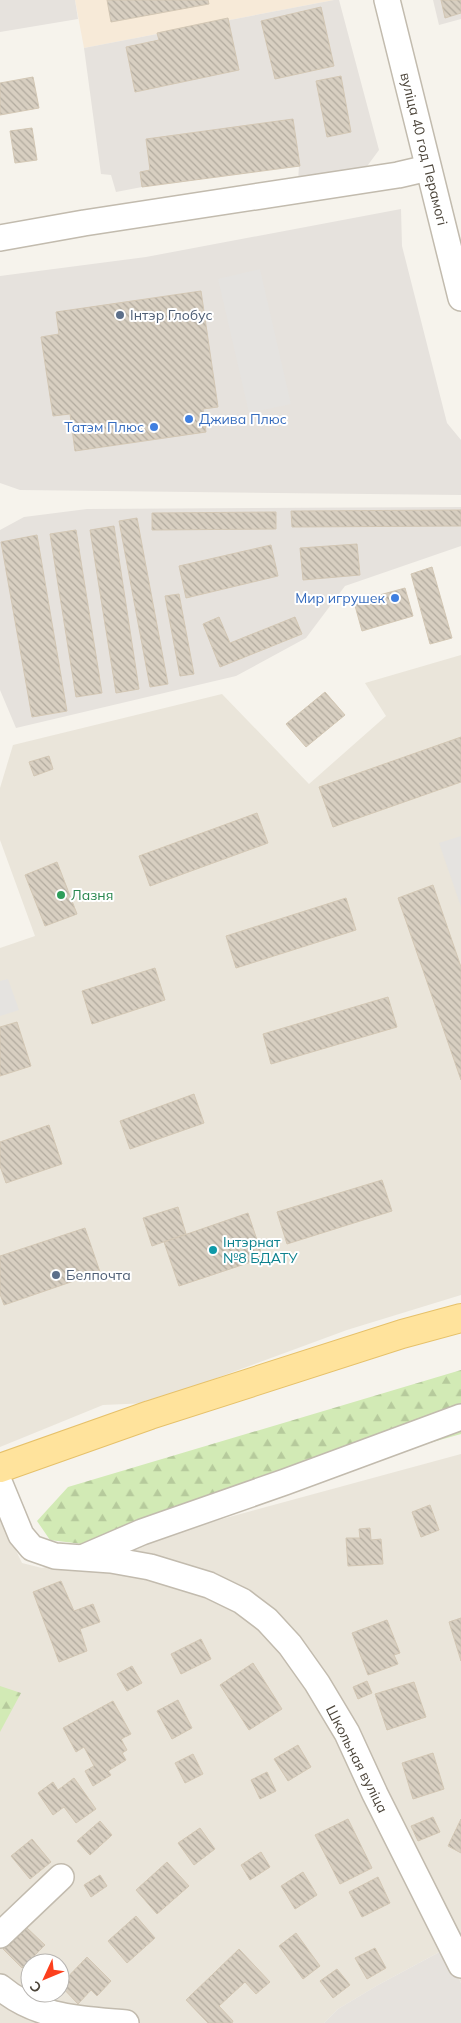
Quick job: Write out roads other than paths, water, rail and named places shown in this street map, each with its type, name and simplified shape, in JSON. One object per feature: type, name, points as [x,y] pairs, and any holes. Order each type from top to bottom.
[{"type":"main road","points":[[0,1468],[150,1416],[402,1334],[461,1318]]},
{"type":"street","name":"вуліца 40 год Перамогі","points":[[387,0],[461,298]]},
{"type":"street","points":[[0,238],[84,223],[398,175],[428,168]]},
{"type":"street","points":[[81,1558],[142,1532],[294,1479],[461,1417]]},
{"type":"street","name":"Школьная вуліца","points":[[0,1484],[25,1543],[32,1548],[42,1553],[150,1566],[210,1585],[242,1601],[267,1620],[290,1644],[317,1682],[347,1733],[374,1794],[454,1941],[461,1965]]},
{"type":"street","points":[[0,1935],[61,1877]]},
{"type":"street","points":[[0,1986],[27,2005],[50,2014],[64,2018],[126,2023]]},
{"type":"place","name":"Інтэр Глобус","points":[[120,315]]},
{"type":"place","name":"Джива Плюс","points":[[189,419]]},
{"type":"place","name":"Татэм Плюс","points":[[154,427]]},
{"type":"place","name":"Мир игрушек","points":[[395,598]]},
{"type":"place","name":"Лазня","points":[[61,895]]},
{"type":"place","name":"Інтэрнат №8 БДАТУ","points":[[213,1250]]},
{"type":"place","name":"Белпочта","points":[[56,1275]]}]
